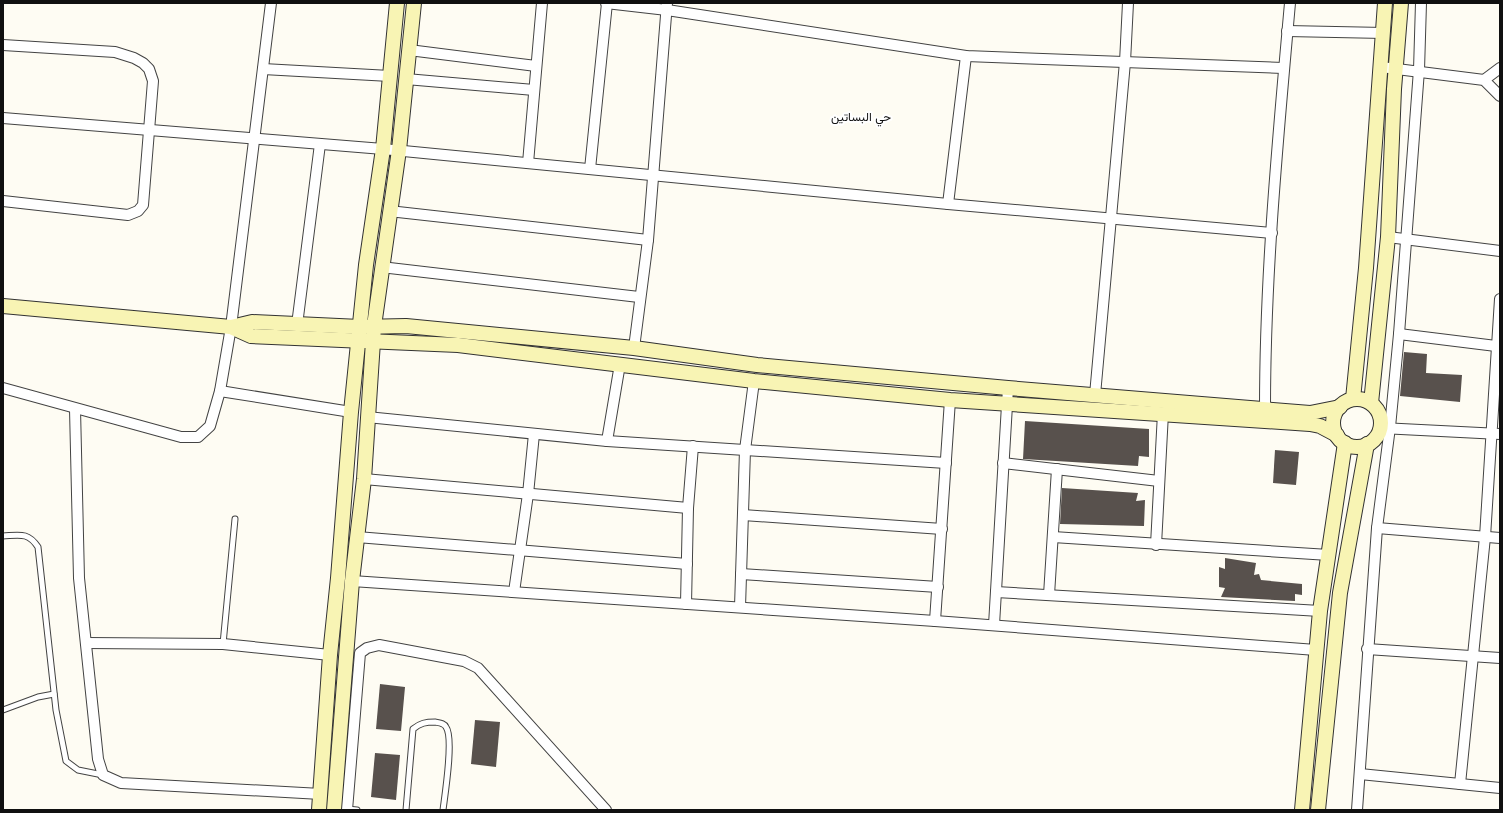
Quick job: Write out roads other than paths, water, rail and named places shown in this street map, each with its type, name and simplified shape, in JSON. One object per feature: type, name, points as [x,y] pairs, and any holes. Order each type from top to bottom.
[{"type":"main road","points":[[319,810],[330,655],[338,578],[351,412],[366,265],[383,149],[397,3]]},
{"type":"main road","points":[[342,810],[352,581],[364,479],[374,326],[389,211],[399,150],[414,3]]},
{"type":"main road","points":[[1353,399],[1384,33],[1385,3]]},
{"type":"main road","points":[[1371,403],[1388,237],[1396,68],[1401,3]]},
{"type":"main road","points":[[3,306],[231,327],[252,322],[297,325],[360,333],[373,340],[458,345],[754,381],[950,400],[1310,424],[1320,426],[1356,446],[1367,444],[1385,427],[1380,415],[1371,403],[1366,400],[1353,399],[1340,407],[1310,413],[1265,408],[1008,388],[757,364],[634,348],[406,326],[374,326],[360,333],[251,336],[231,327]]},
{"type":"main road","points":[[1302,810],[1320,611],[1329,555],[1341,439],[1334,429],[1334,417],[1340,407]]},
{"type":"main road","points":[[1318,810],[1323,775],[1340,593],[1367,444]]},
{"type":"main road","points":[[1306,771],[1323,775]]},
{"type":"street","points":[[3,388],[75,409],[189,438],[198,437],[210,426],[220,391],[231,327],[271,3]]},
{"type":"street","points":[[528,163],[542,3]]},
{"type":"street","points":[[590,169],[606,3],[667,6],[966,56],[1282,68]]},
{"type":"street","points":[[1095,395],[1125,62],[1128,3]]},
{"type":"street","points":[[1265,408],[1265,345],[1282,68],[1290,3]]},
{"type":"street","points":[[1357,810],[1367,649],[1385,427],[1399,334],[1420,70],[1422,3]]},
{"type":"street","points":[[634,348],[639,297],[648,240],[667,6]]},
{"type":"street","points":[[1287,31],[1384,33]]},
{"type":"street","points":[[3,44],[115,52],[134,58],[149,69],[153,81],[143,205],[138,211],[128,215],[3,201]]},
{"type":"street","points":[[409,50],[536,66]]},
{"type":"street","points":[[948,204],[966,56]]},
{"type":"street","points":[[1381,66],[1420,70],[1484,80],[1500,96]]},
{"type":"street","points":[[263,68],[390,76]]},
{"type":"street","points":[[1484,80],[1500,68]]},
{"type":"street","points":[[406,79],[534,90]]},
{"type":"street","points":[[3,118],[399,150],[948,204],[1272,233]]},
{"type":"street","points":[[297,325],[320,144]]},
{"type":"street","points":[[389,211],[648,240]]},
{"type":"street","points":[[1388,237],[1500,251]]},
{"type":"street","points":[[382,267],[639,297]]},
{"type":"street","points":[[1460,784],[1497,433],[1496,346],[1500,299]]},
{"type":"street","points":[[1399,334],[1496,346]]},
{"type":"street","points":[[607,441],[620,364]]},
{"type":"street","points":[[740,608],[745,450],[754,381]]},
{"type":"street","points":[[994,626],[1008,388]]},
{"type":"street","points":[[220,391],[351,412]]},
{"type":"street","points":[[935,621],[950,400]]},
{"type":"street","points":[[75,409],[79,578],[98,759],[103,774],[121,783],[321,794]]},
{"type":"street","points":[[1156,545],[1163,413]]},
{"type":"street","points":[[367,417],[607,441],[946,463]]},
{"type":"street","points":[[1385,427],[1497,433]]},
{"type":"street","points":[[514,592],[528,494],[534,434]]},
{"type":"street","points":[[686,604],[688,508],[693,446]]},
{"type":"street","points":[[1003,463],[1160,481]]},
{"type":"street","points":[[1049,595],[1057,469]]},
{"type":"street","points":[[364,479],[688,508]]},
{"type":"street","points":[[743,515],[942,529]]},
{"type":"street","points":[[1377,528],[1500,538]]},
{"type":"street","points":[[357,537],[687,564]]},
{"type":"street","points":[[1052,537],[1156,545],[1329,555]]},
{"type":"street","points":[[741,574],[938,587]]},
{"type":"street","points":[[352,581],[935,621],[1316,650]]},
{"type":"street","points":[[996,592],[1320,611]]},
{"type":"street","points":[[86,643],[223,644],[330,655]]},
{"type":"street","points":[[342,810],[360,653],[367,648],[379,646],[464,661],[478,668],[606,810]]},
{"type":"street","points":[[1367,649],[1500,658]]},
{"type":"street","points":[[1360,774],[1500,788]]},
{"type":"lane","points":[[223,644],[235,519]]},
{"type":"lane","points":[[3,536],[23,534],[32,539],[38,547],[54,694],[66,761],[78,770],[103,774]]},
{"type":"lane","points":[[3,710],[38,697],[54,694]]},
{"type":"lane","points":[[406,810],[413,729],[421,723],[428,722],[442,723],[447,727],[450,739],[443,810]]},
{"type":"lane","points":[[342,810],[357,810]]},
{"type":"district","name":"حي البساتين","points":[[861,117]]}]
